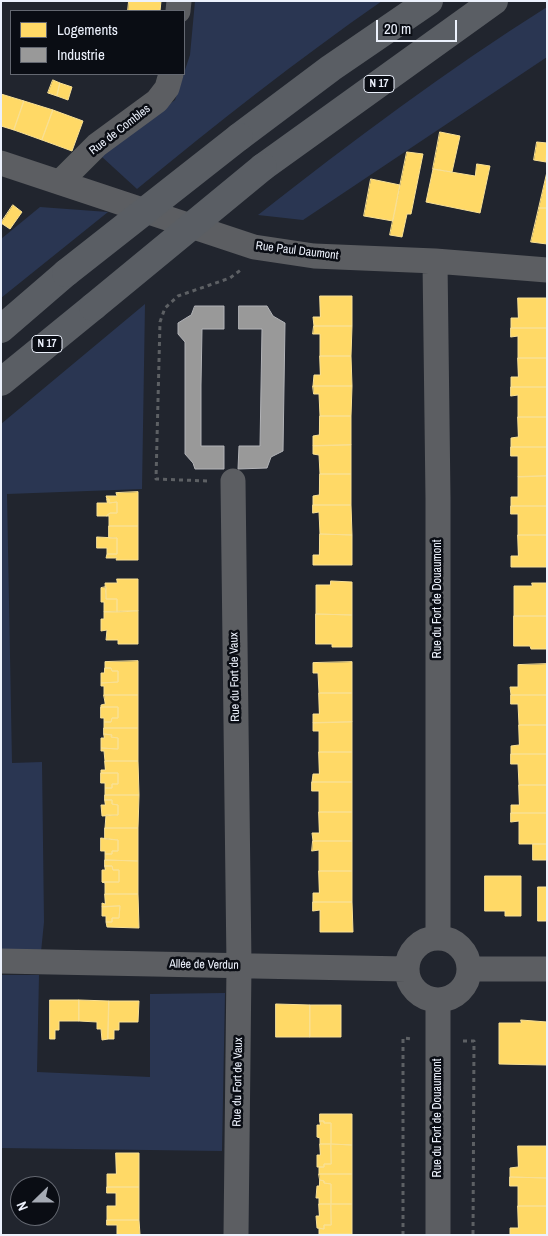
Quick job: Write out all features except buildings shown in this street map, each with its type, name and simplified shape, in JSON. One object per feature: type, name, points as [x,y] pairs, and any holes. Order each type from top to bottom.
[{"type":"highway","points":[[1,329],[66,273],[239,138],[331,68],[429,1]]},
{"type":"highway","name":"N 17","points":[[1,382],[263,167],[494,1]]},
{"type":"street","name":"Rue de Combles","points":[[60,182],[97,146],[157,101],[168,88],[171,75]]},
{"type":"street","name":"Rue Paul Daumont","points":[[1,163],[254,247],[314,256],[435,261],[547,270]]},
{"type":"street","name":"Rue du Fort de Douaumont","points":[[435,261],[438,937]]},
{"type":"street","name":"Rue du Fort de Vaux","points":[[233,482],[239,965],[236,1235]]},
{"type":"street","points":[[438,937],[450,940],[460,947],[467,957],[470,969],[467,981],[460,992],[450,998],[438,1001],[425,998],[415,991],[409,981],[406,969],[409,956],[416,946],[426,940],[438,937]]},
{"type":"street","name":"Allée de Verdun","points":[[1,961],[406,969]]},
{"type":"street","points":[[470,969],[547,969]]},
{"type":"street","name":"Rue du Fort de Douaumont","points":[[438,1001],[438,1235]]},
{"type":"path","points":[[233,482],[156,479],[160,322],[165,308],[178,296],[230,278],[239,272],[245,265],[254,247]]},
{"type":"path","points":[[402,1235],[403,1038],[474,1041],[473,1235]]},
{"type":"shaded area","points":[[195,1],[382,1],[257,93],[137,189],[101,156],[175,100],[183,75],[185,75],[190,55]]},
{"type":"shaded area","points":[[547,7],[547,57],[303,220],[258,215],[400,107]]},
{"type":"shaded area","points":[[40,207],[108,212],[1,298],[1,239]]},
{"type":"shaded area","points":[[145,304],[142,489],[7,494],[12,763],[42,762],[44,922],[41,952],[1,952],[1,424]]},
{"type":"shaded area","points":[[1,975],[39,975],[37,1072],[150,1077],[150,994],[225,993],[222,1151],[1,1148]]}]
